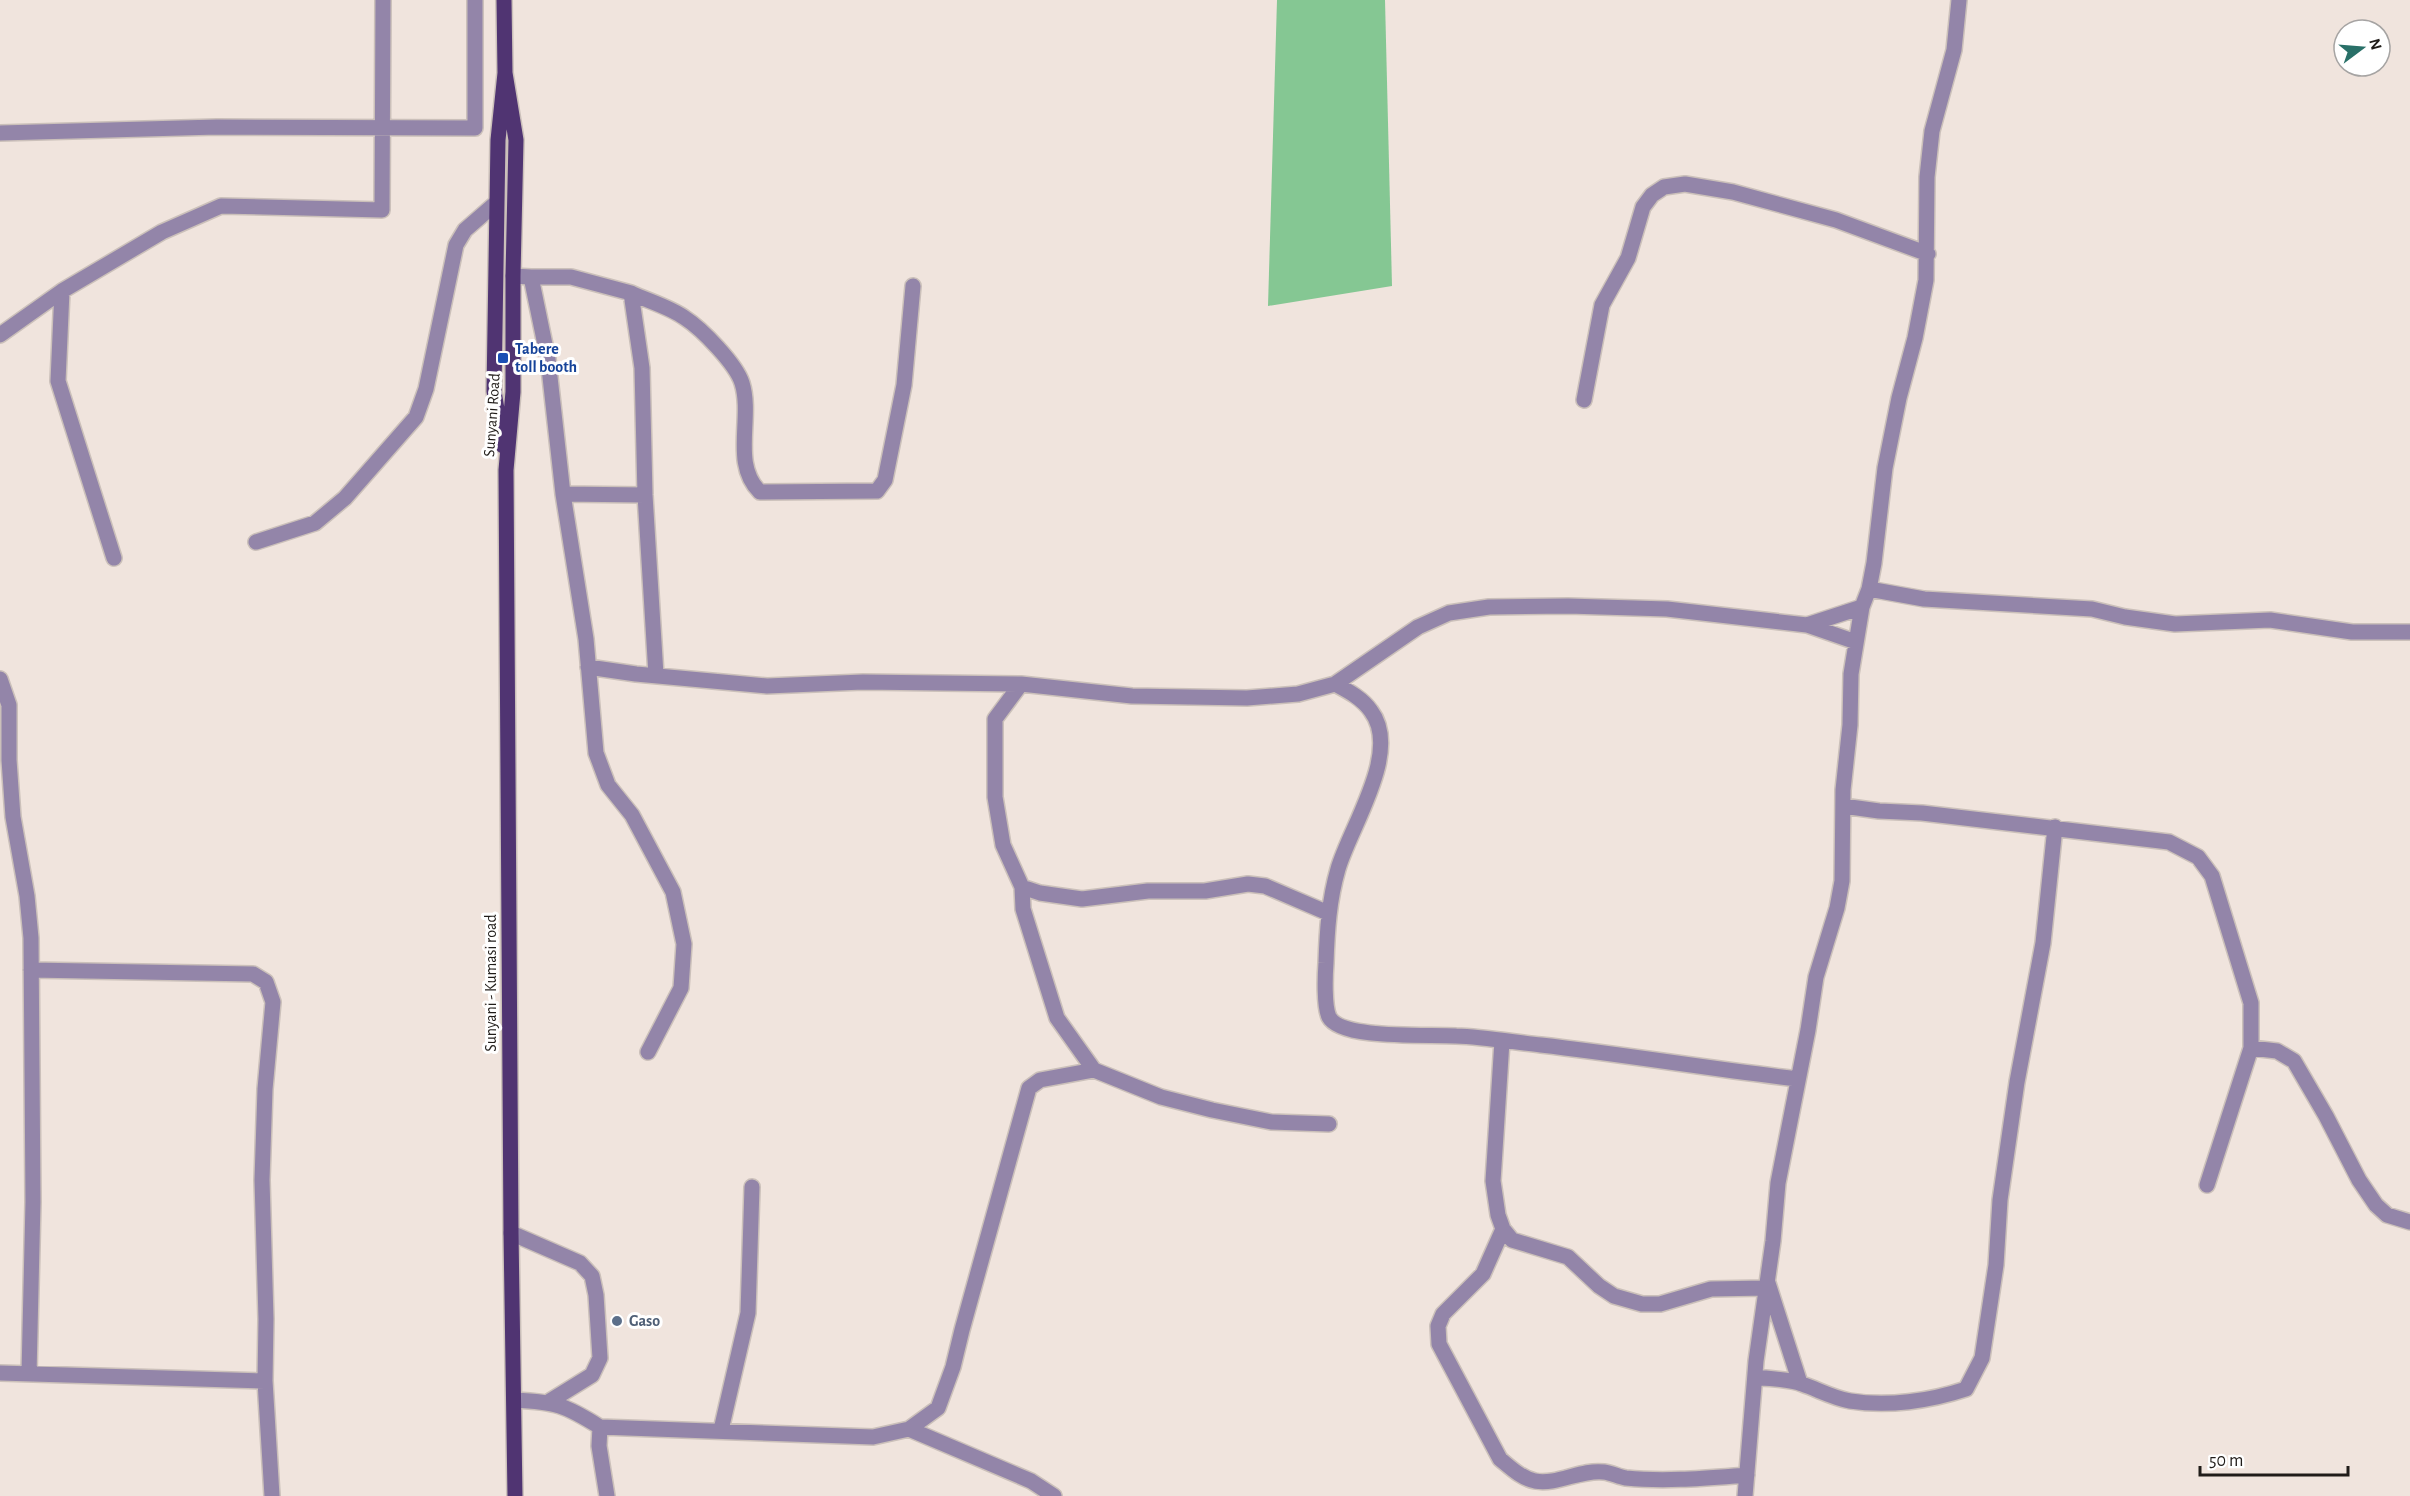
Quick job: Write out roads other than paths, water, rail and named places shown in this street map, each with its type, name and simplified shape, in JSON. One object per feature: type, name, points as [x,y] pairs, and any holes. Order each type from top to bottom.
[{"type":"main road","points":[[504,0],[505,73]]},
{"type":"main road","name":"Sunyani Road","points":[[505,73],[498,140],[494,391],[506,470]]},
{"type":"main road","name":"Sunyani Road","points":[[505,73],[516,140],[513,392],[506,470]]},
{"type":"main road","name":"Sunyani - Kumasi road","points":[[506,470],[515,1496]]},
{"type":"street","points":[[0,335],[62,291],[162,232],[221,206],[382,210],[383,0]]},
{"type":"street","points":[[0,133],[217,127],[475,128],[476,0]]},
{"type":"street","points":[[1745,1496],[1756,1361],[1778,1183],[1809,1030],[1816,977],[1837,908],[1842,881],[1843,806],[1851,674],[1862,607],[1869,590],[1886,468],[1899,398],[1915,338],[1926,280],[1927,177],[1932,131],[1954,50],[1959,0]]},
{"type":"street","points":[[1584,400],[1602,306],[1628,258],[1644,207],[1652,195],[1664,187],[1685,184],[1733,192],[1836,220],[1928,254]]},
{"type":"street","points":[[256,542],[315,523],[345,498],[416,417],[426,389],[456,245],[465,230],[496,203]]},
{"type":"street","points":[[513,276],[571,278],[631,293],[685,318],[733,364],[743,384],[746,469],[751,483],[760,492],[877,491],[885,480],[904,385],[914,286]]},
{"type":"street","points":[[531,276],[548,358],[563,494],[586,639],[596,753],[608,785],[632,815],[673,892],[684,944],[681,988],[648,1052]]},
{"type":"street","points":[[62,291],[58,381],[114,558]]},
{"type":"street","points":[[631,293],[642,368],[645,495],[656,675]]},
{"type":"street","points":[[563,494],[645,495]]},
{"type":"street","points":[[1869,590],[1924,599],[2092,609],[2125,617],[2175,624],[2270,620],[2352,632],[2410,632]]},
{"type":"street","points":[[588,667],[767,686],[863,682],[1021,684],[1132,696],[1236,698],[1298,694],[1335,684],[1418,627],[1449,614],[1489,607],[1568,606],[1667,609],[1807,625],[1856,642]]},
{"type":"street","points":[[1807,625],[1862,607]]},
{"type":"street","points":[[0,679],[9,705],[4,762],[27,896],[31,938],[33,1202],[29,1374]]},
{"type":"street","points":[[1021,684],[995,719],[995,797],[1003,845],[1022,888],[1023,909],[1057,1018],[1094,1070]]},
{"type":"street","points":[[1335,684],[1363,702],[1373,713],[1379,728],[1380,750],[1374,782],[1340,861],[1328,913],[1327,1014],[1333,1023],[1345,1029],[1372,1033],[1458,1036],[1630,1055],[1798,1079]]},
{"type":"street","points":[[1843,806],[2055,827],[2169,842],[2198,857],[2212,876],[2251,1003],[2251,1048],[2207,1185]]},
{"type":"street","points":[[1756,1377],[1800,1383],[1825,1395],[1850,1401],[1877,1403],[1939,1398],[1966,1389],[1982,1358],[1996,1265],[2000,1200],[2017,1082],[2043,944],[2055,827]]},
{"type":"street","points":[[1022,888],[1082,899],[1148,891],[1205,891],[1248,884],[1265,886],[1328,913]]},
{"type":"street","points":[[31,970],[253,974],[266,982],[273,1002],[265,1089],[262,1180],[266,1307],[265,1380],[272,1496]]},
{"type":"street","points":[[1502,1041],[1493,1181],[1498,1215],[1503,1229],[1512,1240],[1568,1257],[1599,1286],[1614,1296],[1642,1304],[1660,1304],[1711,1289],[1766,1283]]},
{"type":"street","points":[[2251,1048],[2277,1051],[2294,1061],[2326,1116],[2358,1180],[2387,1215],[2410,1222]]},
{"type":"street","points":[[515,1400],[550,1401],[572,1410],[600,1427],[873,1437],[909,1429],[938,1408],[954,1367],[962,1329],[1029,1088],[1040,1080],[1094,1070],[1161,1097],[1212,1110],[1271,1122],[1329,1124]]},
{"type":"street","points":[[721,1430],[748,1313],[752,1187]]},
{"type":"street","points":[[1503,1229],[1484,1274],[1443,1314],[1438,1326],[1438,1344],[1500,1459],[1515,1473],[1534,1481],[1547,1481],[1581,1473],[1604,1472],[1623,1478],[1657,1480],[1747,1475]]},
{"type":"street","points":[[511,1233],[580,1263],[592,1276],[596,1295],[600,1358],[592,1375],[550,1401]]},
{"type":"street","points":[[1766,1283],[1800,1383]]},
{"type":"street","points":[[0,1373],[265,1380]]},
{"type":"street","points":[[600,1427],[599,1446],[607,1496]]},
{"type":"street","points":[[909,1429],[1031,1481],[1054,1496]]},
{"type":"place","name":"Tabere toll booth","points":[[503,358]]},
{"type":"place","name":"Gaso","points":[[617,1321]]}]
